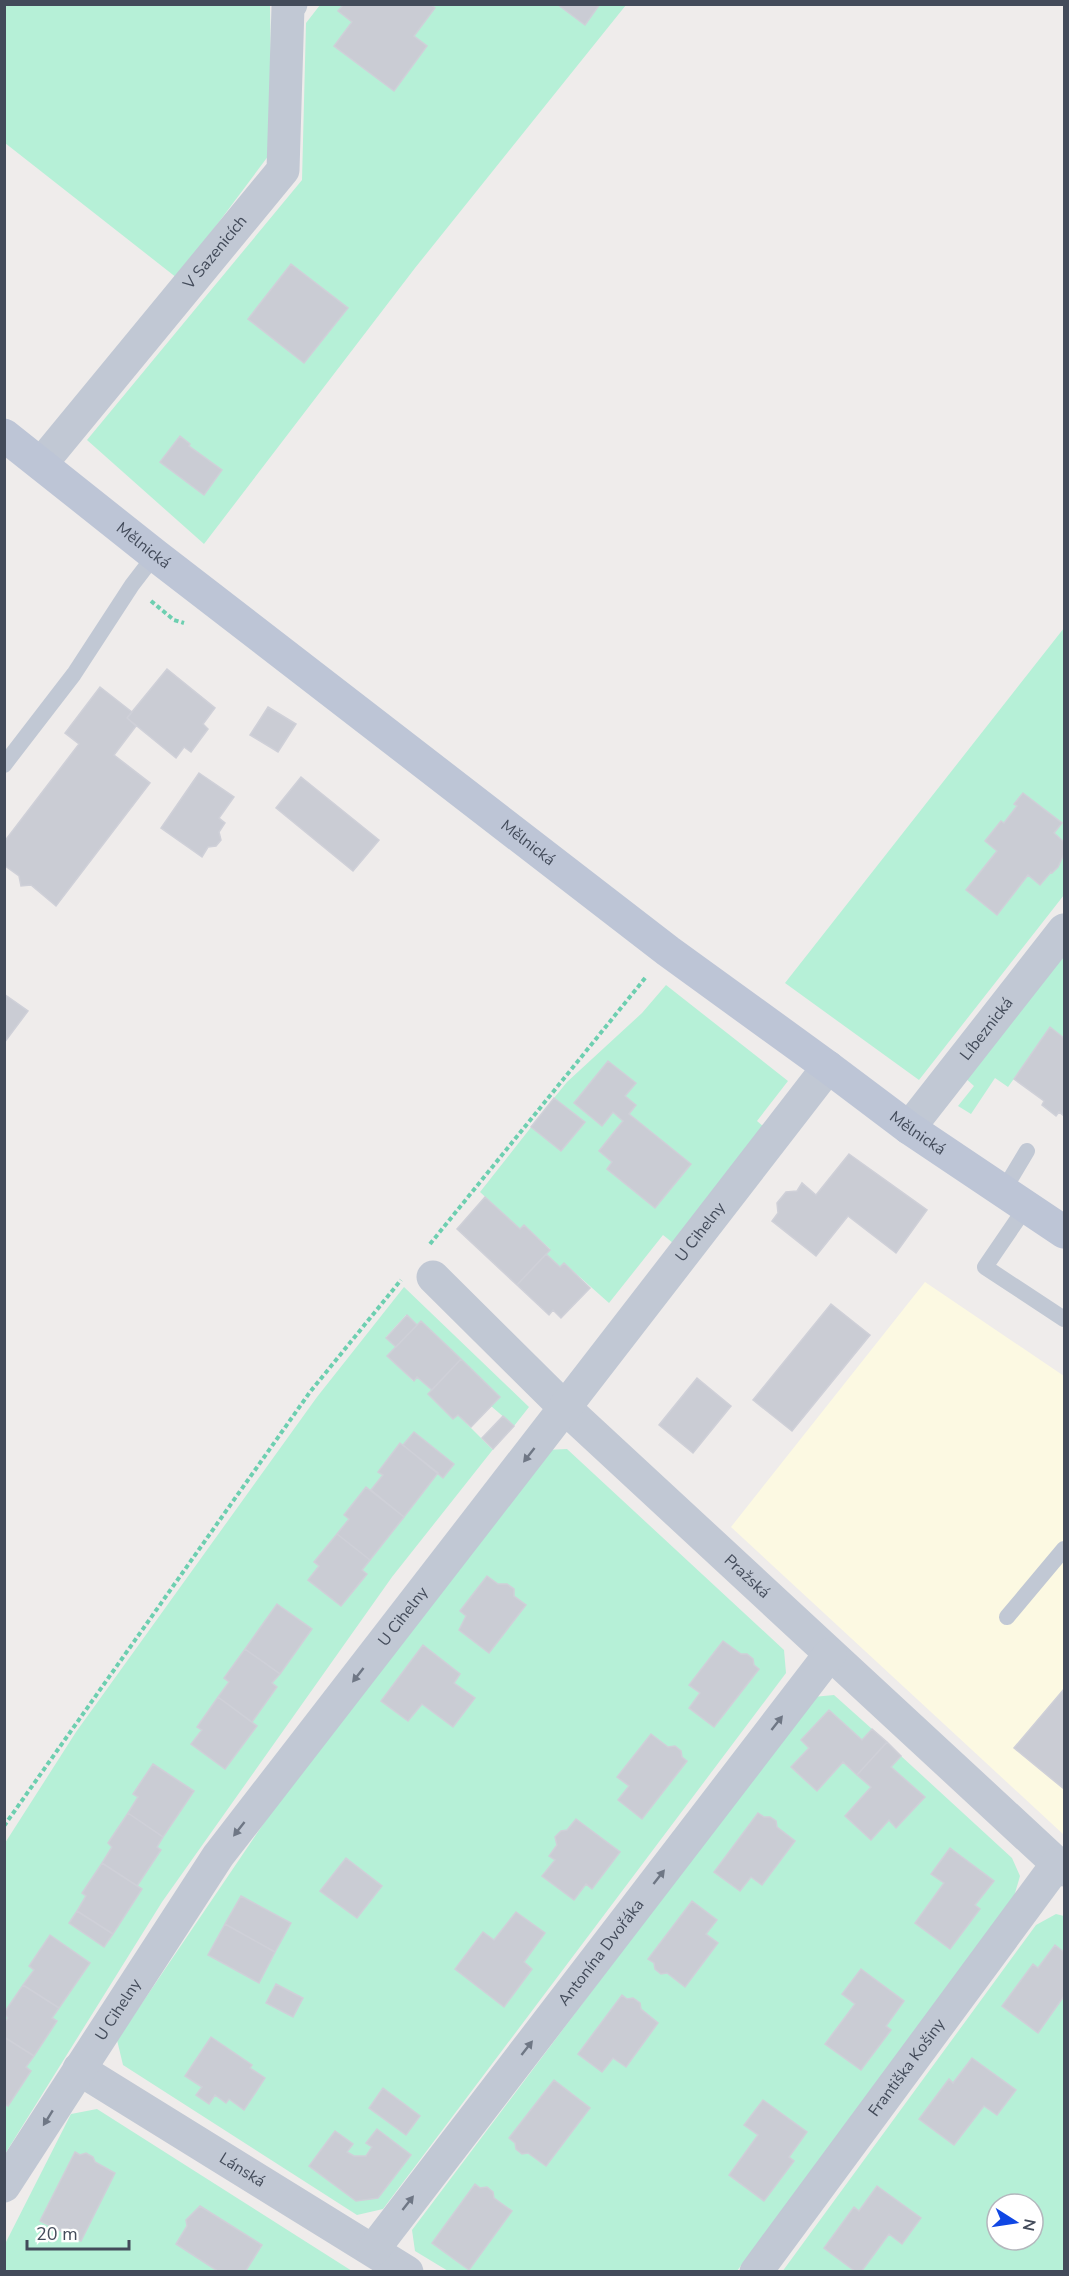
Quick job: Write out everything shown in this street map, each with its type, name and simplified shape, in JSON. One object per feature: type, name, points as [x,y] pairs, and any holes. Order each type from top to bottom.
[{"type":"main road","name":"Mělnická","points":[[4,435],[155,555],[668,951],[909,1128],[1065,1232]]},
{"type":"street","name":"V Sazenicích","points":[[41,464],[283,170],[288,8],[291,4]]},
{"type":"street","name":"Líbeznická","points":[[909,1128],[1065,930]]},
{"type":"street","name":"U Cihelny","points":[[4,2186],[218,1856],[828,1067]]},
{"type":"street","name":"Pražská","points":[[420,1275],[1061,1867]]},
{"type":"street","name":"Antonína Dvořáka","points":[[373,2250],[830,1654]]},
{"type":"street","name":"Františka Košiny","points":[[756,2271],[1061,1867]]},
{"type":"street","name":"Lánská","points":[[79,2069],[407,2271]]},
{"type":"lane","points":[[4,765],[74,674],[132,585],[155,555]]},
{"type":"lane","points":[[1027,1151],[1014,1199],[985,1267],[1065,1319]]},
{"type":"lane","points":[[1006,1617],[1065,1549]]},
{"type":"path","points":[[430,1244],[668,951]]},
{"type":"path","points":[[4,1826],[310,1392],[420,1275]]},
{"type":"shaded area","points":[[925,1282],[1064,1376],[1064,1689],[1014,1748],[1064,1789],[1064,1835],[731,1527]]},
{"type":"green space","points":[[4,5],[270,5],[272,151],[177,278],[5,143]]},
{"type":"green space","points":[[320,5],[626,5],[415,268],[204,544],[87,440],[302,180],[306,23]]},
{"type":"green space","points":[[1064,628],[1064,895],[919,1080],[785,983]]},
{"type":"green space","points":[[1064,944],[1064,1038],[1050,1028],[1008,1087],[995,1078],[971,1114],[958,1106],[974,1086],[962,1075]]},
{"type":"green space","points":[[666,985],[788,1081],[757,1121],[764,1127],[673,1243],[663,1235],[609,1303],[564,1263],[560,1267],[546,1254],[550,1249],[524,1225],[520,1229],[480,1192],[532,1126],[561,1151],[585,1122],[554,1098],[567,1082],[642,1013]]},
{"type":"green space","points":[[404,1287],[529,1407],[514,1426],[491,1406],[500,1397],[421,1321],[417,1325],[406,1315],[386,1337],[396,1347],[388,1356],[413,1381],[417,1377],[432,1390],[428,1394],[453,1419],[458,1415],[492,1449],[502,1438],[392,1577],[162,1902],[5,2154],[5,1843],[76,1732],[317,1397]]},
{"type":"green space","points":[[567,1449],[784,1650],[786,1673],[383,2209],[357,2215],[123,2065],[117,2040],[291,1783],[546,1450]]},
{"type":"green space","points":[[834,1695],[872,1729],[862,1740],[829,1710],[801,1740],[809,1748],[791,1767],[817,1791],[843,1762],[871,1787],[845,1816],[871,1840],[889,1820],[897,1827],[924,1797],[891,1767],[901,1756],[1012,1858],[1020,1876],[1013,1900],[737,2271],[448,2271],[415,2251],[412,2230],[813,1697]]},
{"type":"green space","points":[[1056,1914],[1064,1916],[1064,2271],[782,2272],[1036,1925]]},
{"type":"green space","points":[[97,2109],[352,2271],[5,2272],[5,2244],[71,2114]]},
{"type":"building","points":[[344,4],[430,4],[435,8],[414,36],[427,46],[394,91],[334,46],[352,22],[338,11]]},
{"type":"building","points":[[557,4],[600,4],[585,25]]},
{"type":"building","points":[[291,264],[348,308],[304,363],[248,319]]},
{"type":"building","points":[[180,436],[190,444],[189,446],[222,470],[204,495],[160,462]]},
{"type":"building","points":[[167,669],[215,708],[203,724],[208,729],[191,752],[184,747],[176,758],[127,718]]},
{"type":"building","points":[[100,687],[132,712],[127,718],[136,726],[114,755],[150,783],[56,906],[31,885],[21,886],[19,876],[4,865],[4,842],[79,744],[65,733]]},
{"type":"building","points":[[268,707],[296,724],[278,752],[250,735]]},
{"type":"building","points":[[199,773],[234,797],[219,818],[225,823],[219,832],[221,840],[216,846],[208,847],[202,857],[161,828]]},
{"type":"building","points":[[301,777],[379,840],[353,871],[276,808]]},
{"type":"building","points":[[1023,793],[1062,823],[1054,833],[1064,842],[1064,854],[1058,867],[1040,885],[1028,875],[997,915],[966,890],[997,851],[985,841],[1001,821],[1004,823],[1017,806],[1014,804]]},
{"type":"building","points":[[4,994],[28,1011],[4,1043]]},
{"type":"building","points":[[1050,1027],[1064,1038],[1064,1116],[1059,1112],[1056,1116],[1042,1105],[1044,1101],[1014,1079]]},
{"type":"building","points":[[608,1061],[636,1083],[625,1096],[636,1105],[629,1114],[691,1164],[655,1208],[607,1169],[612,1162],[599,1151],[623,1121],[613,1112],[602,1126],[574,1103]]},
{"type":"building","points":[[554,1098],[585,1122],[561,1151],[531,1127]]},
{"type":"building","points":[[849,1154],[927,1210],[896,1253],[848,1216],[816,1256],[772,1221],[778,1213],[777,1203],[786,1192],[797,1191],[802,1183],[816,1195]]},
{"type":"building","points":[[485,1197],[520,1229],[524,1225],[550,1250],[517,1285],[457,1229]]},
{"type":"building","points":[[546,1254],[560,1267],[564,1263],[590,1288],[561,1318],[553,1310],[549,1315],[517,1285]]},
{"type":"building","points":[[831,1304],[870,1335],[792,1431],[753,1400]]},
{"type":"building","points":[[407,1315],[417,1325],[396,1347],[386,1338]]},
{"type":"building","points":[[421,1321],[461,1359],[432,1390],[417,1377],[414,1381],[387,1356]]},
{"type":"building","points":[[461,1359],[500,1397],[471,1427],[458,1415],[453,1419],[428,1394]]},
{"type":"building","points":[[697,1378],[731,1406],[693,1453],[659,1425]]},
{"type":"building","points":[[503,1416],[514,1426],[493,1449],[482,1438]]},
{"type":"building","points":[[414,1432],[454,1464],[443,1478],[403,1445]]},
{"type":"building","points":[[400,1443],[438,1473],[404,1517],[371,1490],[383,1475],[378,1472]]},
{"type":"building","points":[[366,1487],[404,1517],[370,1560],[337,1534],[349,1519],[344,1515]]},
{"type":"building","points":[[337,1534],[370,1560],[362,1570],[367,1574],[341,1606],[308,1580],[319,1566],[314,1562]]},
{"type":"building","points":[[487,1576],[498,1584],[507,1584],[514,1589],[514,1596],[526,1605],[489,1653],[459,1630],[466,1616],[460,1611]]},
{"type":"building","points":[[277,1604],[312,1629],[280,1674],[245,1649]]},
{"type":"building","points":[[723,1641],[741,1654],[747,1654],[759,1669],[714,1727],[689,1708],[700,1693],[689,1685]]},
{"type":"building","points":[[423,1645],[460,1674],[454,1683],[475,1698],[453,1727],[422,1704],[408,1721],[381,1701]]},
{"type":"building","points":[[245,1649],[280,1674],[272,1683],[277,1687],[252,1722],[218,1697],[229,1682],[224,1678]]},
{"type":"building","points":[[1064,1689],[1064,1789],[1014,1748]]},
{"type":"building","points":[[218,1697],[257,1726],[225,1769],[191,1744],[202,1730],[197,1727]]},
{"type":"building","points":[[829,1710],[862,1740],[872,1729],[887,1742],[857,1775],[843,1762],[817,1791],[791,1767],[809,1748],[801,1740]]},
{"type":"building","points":[[651,1734],[668,1747],[675,1746],[687,1761],[642,1819],[618,1800],[629,1786],[617,1777]]},
{"type":"building","points":[[887,1742],[901,1756],[891,1767],[925,1797],[896,1828],[889,1820],[871,1840],[845,1816],[871,1787],[857,1775]]},
{"type":"building","points":[[153,1764],[194,1791],[163,1837],[128,1813],[138,1797],[133,1794]]},
{"type":"building","points":[[128,1813],[163,1837],[157,1847],[161,1850],[137,1886],[102,1863],[112,1847],[108,1843]]},
{"type":"building","points":[[758,1813],[776,1821],[777,1827],[795,1841],[762,1885],[751,1877],[740,1891],[714,1872]]},
{"type":"building","points":[[576,1819],[620,1852],[592,1889],[586,1884],[574,1900],[542,1876],[555,1860],[549,1856],[557,1845],[555,1837],[561,1831],[567,1830]]},
{"type":"building","points":[[950,1848],[994,1881],[975,1905],[980,1909],[950,1949],[915,1923],[944,1883],[931,1874]]},
{"type":"building","points":[[346,1858],[382,1886],[357,1918],[320,1891]]},
{"type":"building","points":[[102,1863],[142,1889],[113,1934],[77,1911],[86,1896],[82,1893]]},
{"type":"building","points":[[241,1896],[291,1923],[275,1952],[225,1924]]},
{"type":"building","points":[[692,1901],[717,1920],[706,1934],[718,1943],[685,1987],[667,1973],[661,1974],[655,1969],[654,1963],[648,1959]]},
{"type":"building","points":[[77,1911],[113,1934],[104,1947],[69,1923]]},
{"type":"building","points":[[516,1912],[545,1933],[524,1962],[532,1969],[504,2007],[455,1969],[483,1932],[494,1940]]},
{"type":"building","points":[[225,1924],[275,1952],[259,1983],[208,1955]]},
{"type":"building","points":[[50,1935],[90,1963],[59,2008],[23,1985],[34,1970],[29,1966]]},
{"type":"building","points":[[1055,1945],[1064,1952],[1064,1996],[1038,2033],[1002,2006],[1033,1964],[1038,1968]]},
{"type":"building","points":[[861,1969],[904,2001],[886,2026],[891,2030],[861,2070],[825,2044],[855,2004],[842,1994]]},
{"type":"building","points":[[276,1984],[303,1998],[293,2017],[266,2003]]},
{"type":"building","points":[[23,1985],[59,2008],[52,2018],[57,2021],[34,2056],[4,2037],[4,2023],[8,2018],[4,2013]]},
{"type":"building","points":[[622,1995],[640,2003],[641,2009],[658,2023],[626,2067],[613,2058],[602,2072],[578,2054]]},
{"type":"building","points":[[4,2037],[34,2056],[26,2067],[31,2071],[8,2106],[4,2104]]},
{"type":"building","points":[[211,2037],[252,2065],[250,2068],[265,2078],[244,2110],[229,2099],[226,2103],[215,2095],[209,2104],[196,2095],[202,2087],[185,2076]]},
{"type":"building","points":[[972,2058],[1016,2090],[997,2115],[984,2106],[954,2145],[919,2119],[949,2079],[953,2083]]},
{"type":"building","points":[[554,2080],[590,2108],[546,2166],[528,2153],[522,2154],[509,2138]]},
{"type":"building","points":[[383,2088],[420,2116],[406,2135],[369,2108]]},
{"type":"building","points":[[763,2100],[807,2132],[789,2157],[794,2161],[764,2201],[729,2175],[758,2135],[744,2125]]},
{"type":"building","points":[[377,2129],[411,2155],[378,2198],[356,2201],[309,2166],[335,2131],[353,2144],[347,2152],[354,2156],[366,2156],[372,2147],[366,2143]]},
{"type":"building","points":[[75,2152],[80,2155],[86,2153],[93,2157],[95,2162],[115,2173],[81,2241],[40,2221]]},
{"type":"building","points":[[475,2184],[480,2188],[487,2187],[493,2192],[494,2198],[512,2211],[469,2270],[432,2243]]},
{"type":"building","points":[[877,2186],[921,2218],[902,2244],[889,2234],[861,2272],[856,2272],[824,2248],[854,2207],[859,2211]]},
{"type":"building","points":[[200,2206],[262,2245],[245,2272],[219,2272],[176,2244],[187,2226],[186,2220]]}]
